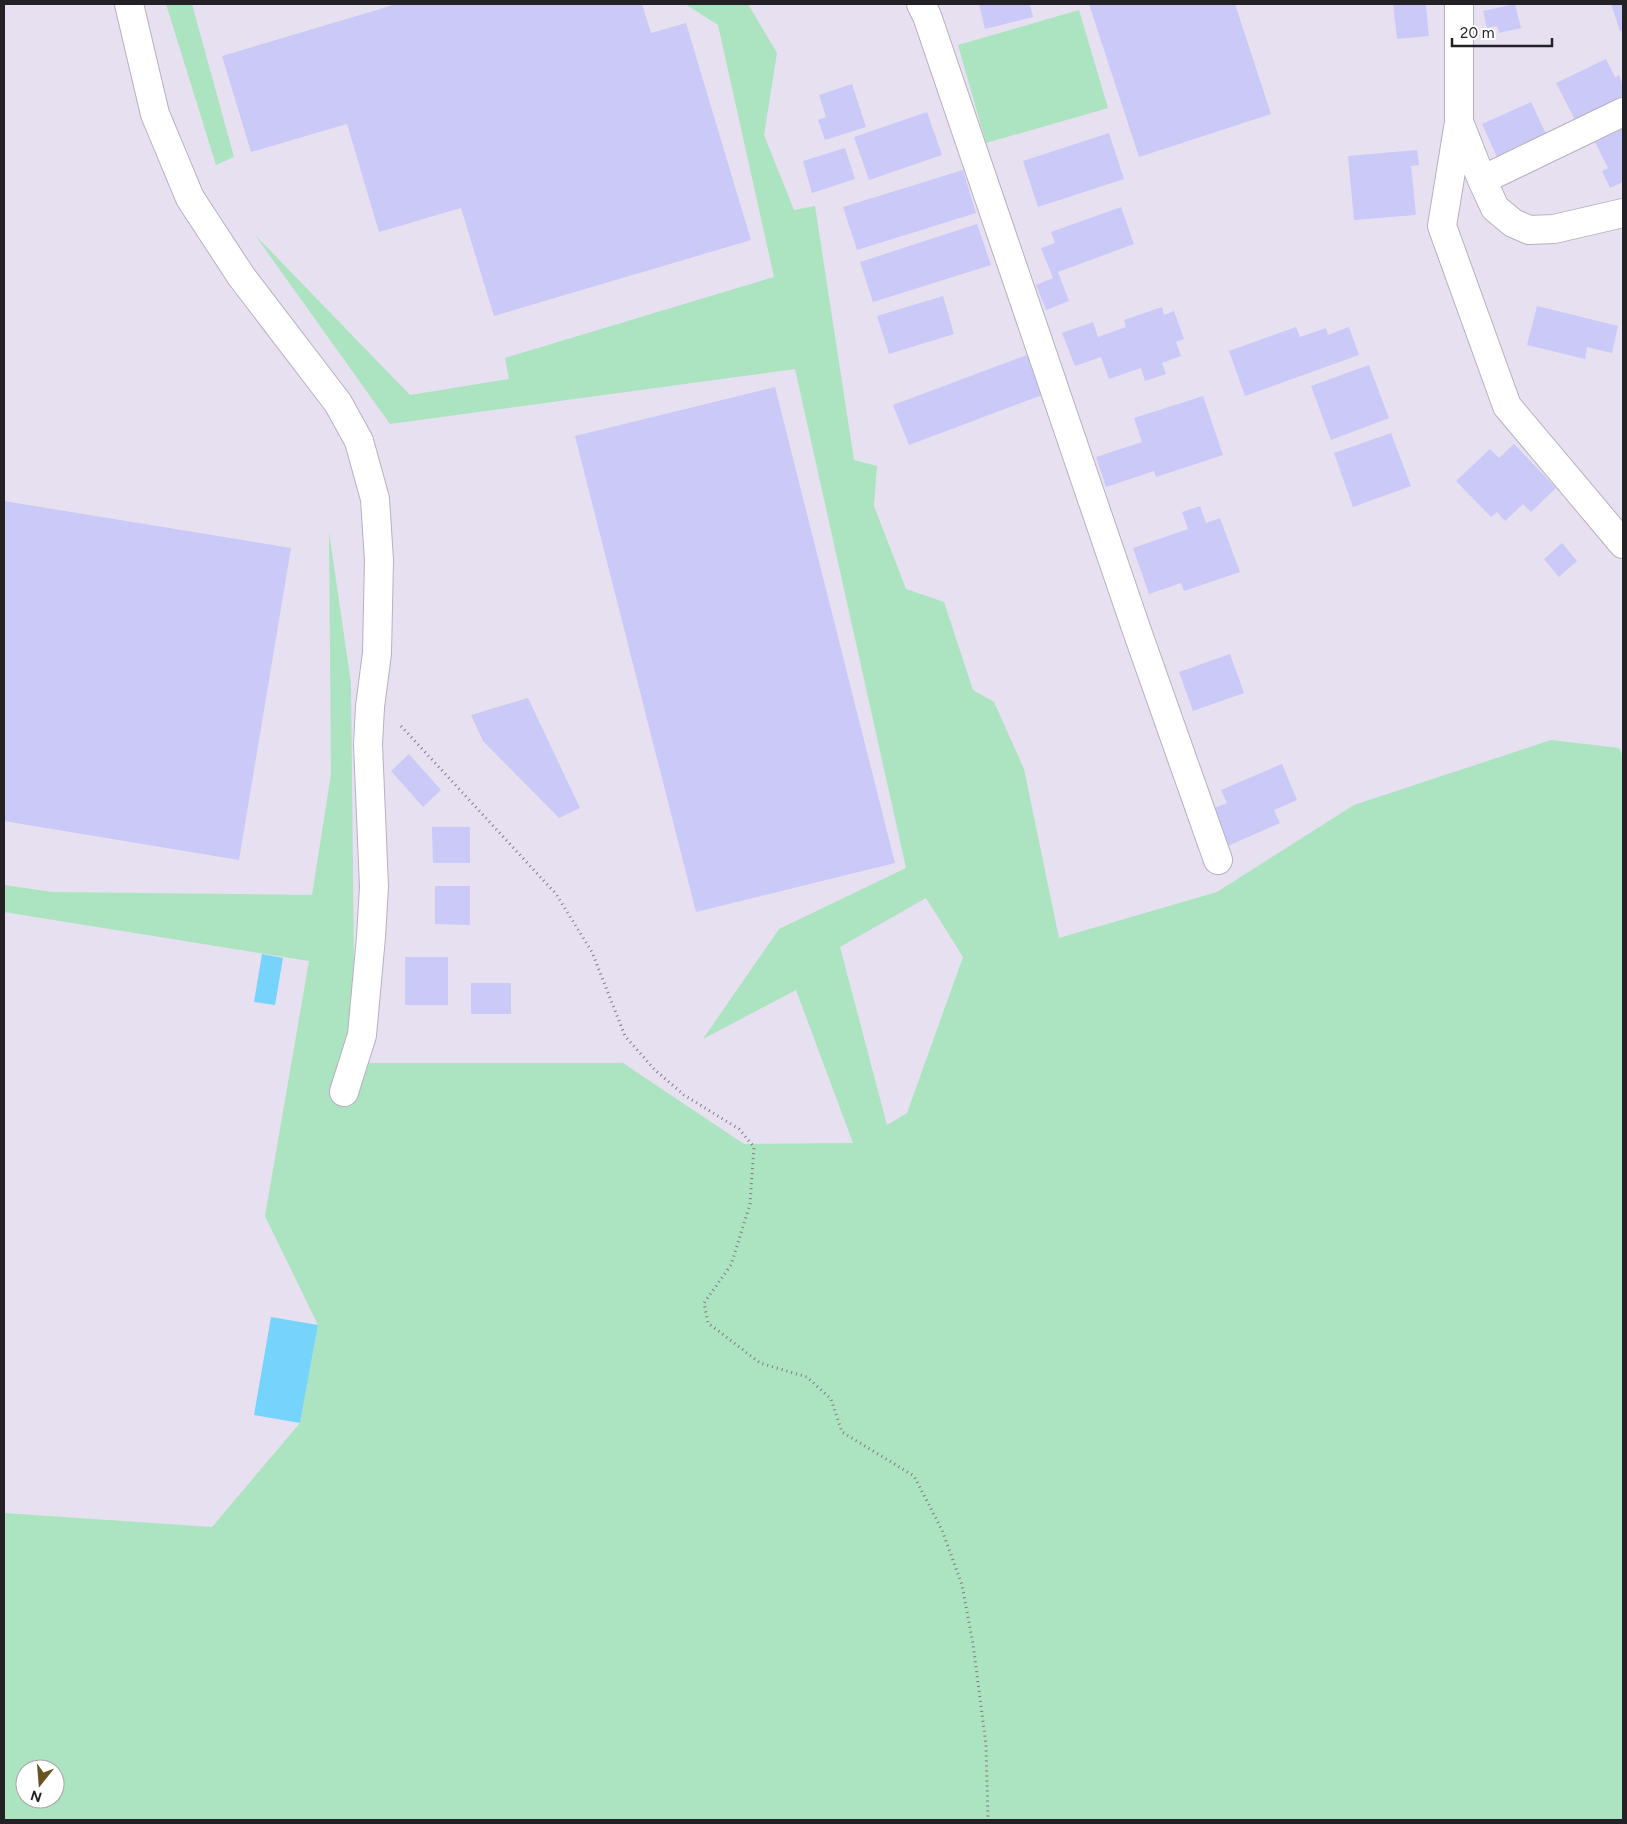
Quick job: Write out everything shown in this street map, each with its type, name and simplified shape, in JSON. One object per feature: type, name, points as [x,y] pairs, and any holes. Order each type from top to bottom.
[{"type":"street","points":[[129,4],[155,114],[190,198],[241,276],[338,403],[359,441],[375,499],[379,560],[377,653],[370,707],[368,744],[374,887],[362,1035],[344,1092]]},
{"type":"street","points":[[921,4],[930,25],[1137,632],[1218,860]]},
{"type":"street","points":[[1459,4],[1459,122],[1442,226],[1507,406],[1623,544]]},
{"type":"street","points":[[1482,180],[1623,112]]},
{"type":"street","points":[[1459,122],[1495,208],[1512,223],[1529,230],[1554,229],[1623,213]]},
{"type":"path","points":[[370,707],[392,717],[556,894],[592,952],[625,1036],[655,1070],[684,1095],[739,1129],[754,1147],[750,1204],[731,1265],[704,1304],[708,1323],[760,1363],[807,1378],[831,1399],[842,1432],[914,1476],[942,1530],[962,1585],[973,1644],[986,1745],[988,1820]]},
{"type":"green space","points":[[166,4],[192,4],[234,157],[216,165]]},
{"type":"green space","points":[[685,4],[748,4],[777,53],[764,135],[794,210],[815,206],[854,460],[877,466],[874,506],[906,589],[944,602],[973,690],[994,702],[1024,769],[1059,938],[1217,892],[1354,805],[1551,740],[1619,748],[1623,756],[1623,1820],[4,1820],[4,1513],[212,1527],[300,1423],[318,1325],[265,1216],[309,961],[4,912],[4,885],[52,892],[312,895],[331,774],[329,532],[351,683],[355,1063],[623,1063],[744,1144],[853,1143],[796,990],[703,1039],[779,929],[906,868],[795,369],[390,424],[255,235],[410,395],[509,379],[505,358],[774,277],[718,25]],"holes":[[[926,898],[963,957],[907,1113],[887,1125],[840,947]]]},
{"type":"green space","points":[[1079,10],[1108,108],[986,143],[958,45]]},
{"type":"water","points":[[262,954],[283,958],[275,1005],[254,1002]]},
{"type":"water","points":[[271,1317],[318,1325],[300,1423],[254,1415]]},
{"type":"building","points":[[397,4],[642,4],[651,33],[686,23],[751,240],[494,316],[461,208],[379,232],[347,124],[251,152],[222,56]]},
{"type":"building","points":[[979,4],[1030,4],[1033,17],[985,29]]},
{"type":"building","points":[[1089,4],[1235,4],[1271,114],[1139,157]]},
{"type":"building","points":[[1393,4],[1426,4],[1429,36],[1397,39]]},
{"type":"building","points":[[1515,4],[1521,28],[1499,33],[1497,26],[1487,28],[1483,11]]},
{"type":"building","points":[[1611,4],[1623,4],[1623,30],[1620,31]]},
{"type":"building","points":[[1606,59],[1615,77],[1619,75],[1623,85],[1623,97],[1575,120],[1556,83]]},
{"type":"building","points":[[852,84],[866,127],[825,140],[818,120],[826,117],[819,95]]},
{"type":"building","points":[[1531,102],[1546,134],[1497,157],[1482,124]]},
{"type":"building","points":[[927,112],[942,155],[869,180],[854,137]]},
{"type":"building","points":[[1623,129],[1623,182],[1610,188],[1602,171],[1608,168],[1595,142]]},
{"type":"building","points":[[1109,133],[1124,179],[1038,207],[1023,161]]},
{"type":"building","points":[[845,148],[855,179],[812,193],[803,161]]},
{"type":"building","points":[[1417,150],[1419,165],[1411,166],[1416,215],[1354,220],[1348,156]]},
{"type":"building","points":[[963,170],[976,213],[857,250],[843,207]]},
{"type":"building","points":[[1121,207],[1134,244],[1058,272],[1069,301],[1046,310],[1036,285],[1053,278],[1041,248],[1055,243],[1051,232]]},
{"type":"building","points":[[977,224],[991,265],[873,302],[860,262]]},
{"type":"building","points":[[943,296],[954,334],[889,354],[877,316]]},
{"type":"building","points":[[1537,306],[1618,326],[1612,353],[1587,347],[1585,359],[1527,345]]},
{"type":"building","points":[[1162,307],[1164,315],[1174,311],[1184,339],[1176,342],[1181,356],[1162,363],[1166,374],[1145,381],[1141,368],[1109,379],[1101,357],[1075,366],[1062,333],[1093,322],[1098,337],[1126,327],[1124,320]]},
{"type":"building","points":[[1296,327],[1300,337],[1326,328],[1328,335],[1349,327],[1359,355],[1245,396],[1229,351]]},
{"type":"building","points":[[1027,355],[1042,395],[909,445],[893,405]]},
{"type":"building","points":[[1369,365],[1389,418],[1331,440],[1311,386]]},
{"type":"building","points":[[775,387],[895,863],[696,912],[575,436]]},
{"type":"building","points":[[1203,396],[1223,455],[1156,477],[1154,471],[1106,487],[1096,457],[1142,442],[1134,418]]},
{"type":"building","points":[[1391,433],[1411,486],[1353,507],[1334,453]]},
{"type":"building","points":[[1514,444],[1556,488],[1531,512],[1523,504],[1505,521],[1497,512],[1491,517],[1456,481],[1490,449],[1499,458]]},
{"type":"building","points":[[4,501],[291,548],[239,860],[4,821]]},
{"type":"building","points":[[1200,506],[1206,523],[1220,518],[1240,572],[1184,591],[1181,583],[1149,594],[1133,548],[1188,529],[1182,512]]},
{"type":"building","points":[[1562,543],[1577,561],[1559,577],[1544,559]]},
{"type":"building","points":[[1230,654],[1244,693],[1193,711],[1179,672]]},
{"type":"building","points":[[528,698],[580,808],[559,818],[483,741],[471,715]]},
{"type":"building","points":[[409,754],[441,790],[423,807],[391,771]]},
{"type":"building","points":[[1282,764],[1297,800],[1274,810],[1280,823],[1228,846],[1212,809],[1227,803],[1221,790]]},
{"type":"building","points":[[432,827],[470,827],[470,863],[433,863]]},
{"type":"building","points":[[435,886],[470,886],[470,925],[435,924]]},
{"type":"building","points":[[405,957],[448,957],[448,1005],[405,1005]]},
{"type":"building","points":[[471,983],[511,983],[511,1014],[471,1014]]}]
